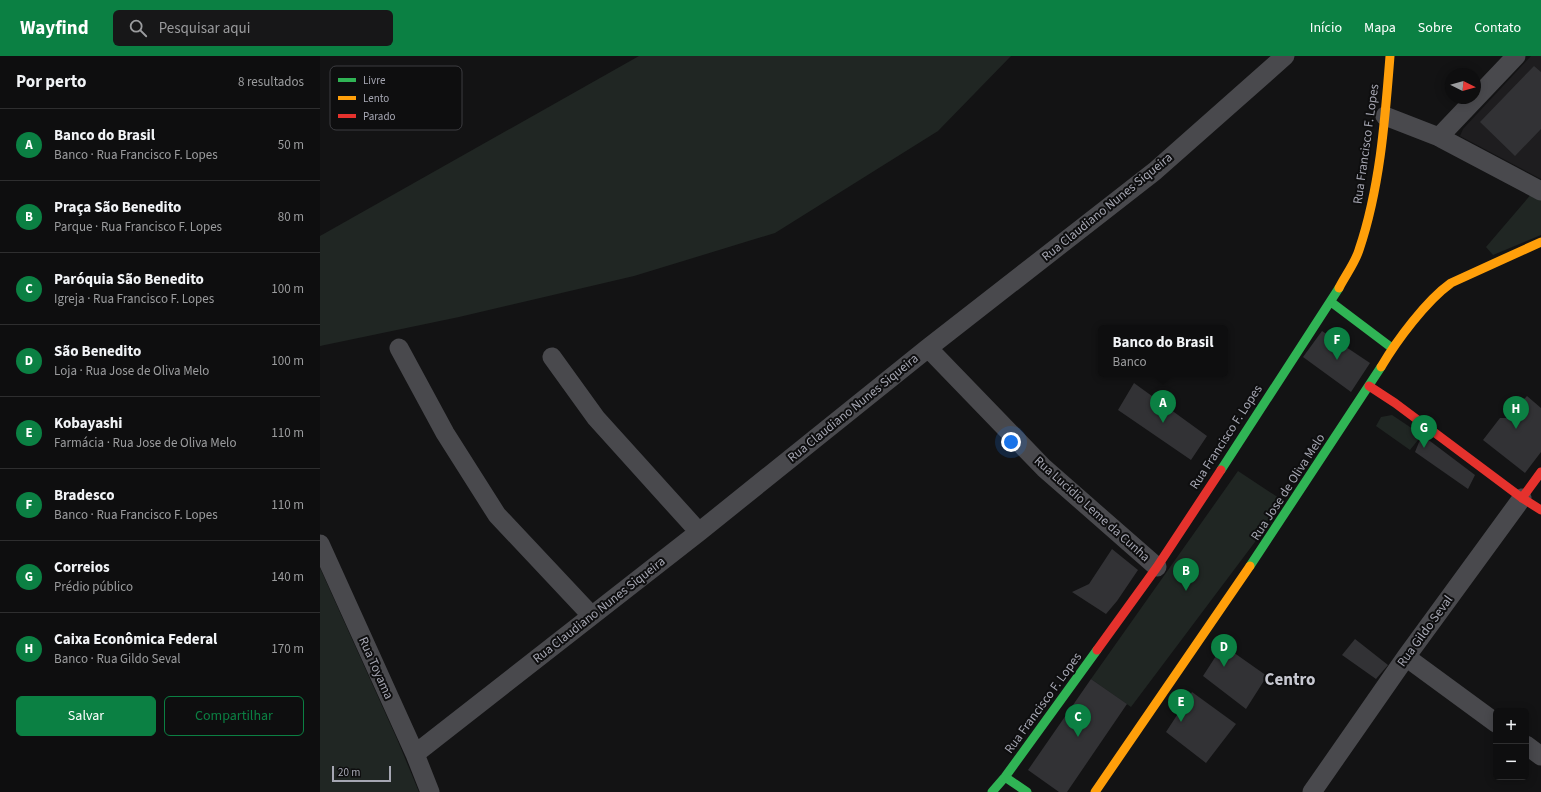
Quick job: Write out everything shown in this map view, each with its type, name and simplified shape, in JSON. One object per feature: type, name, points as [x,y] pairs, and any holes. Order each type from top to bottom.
[{"type":"street","name":"Rua Claudiano Nunes Siqueira","points":[[415,754],[699,532],[928,348],[1155,170],[1284,56]]},
{"type":"street","name":"Rua Francisco F. Lopes","points":[[992,792],[1157,567],[1331,302],[1359,251],[1374,193],[1386,116],[1390,56]]},
{"type":"street","points":[[1439,137],[1516,56]]},
{"type":"street","points":[[1386,116],[1439,137],[1541,191]]},
{"type":"street","name":"Rua Jose de Oliva Melo","points":[[1095,792],[1260,552],[1369,386],[1392,348],[1440,291],[1451,283],[1541,242]]},
{"type":"street","points":[[1331,302],[1392,348]]},
{"type":"street","points":[[399,348],[445,433],[497,515],[591,615]]},
{"type":"street","name":"Rua Lucidio Leme da Cunha","points":[[928,348],[1044,468],[1157,567]]},
{"type":"street","points":[[552,357],[596,418],[699,532]]},
{"type":"street","points":[[1369,386],[1395,403],[1522,498],[1541,510]]},
{"type":"street","name":"Rua Gildo Seval","points":[[1312,792],[1406,657],[1541,472]]},
{"type":"street","name":"Rua Toyama","points":[[320,544],[415,754],[430,792]]},
{"type":"street","points":[[1406,657],[1493,721]]},
{"type":"street","points":[[1529,747],[1541,756]]},
{"type":"street","points":[[1005,776],[1026,792]]},
{"type":"shaded area","points":[[639,56],[1011,56],[938,131],[775,233],[634,276],[459,317],[320,346],[320,236]]},
{"type":"shaded area","points":[[1531,56],[1541,56],[1541,179],[1460,136],[1463,129]]},
{"type":"shaded area","points":[[1533,192],[1541,196],[1541,235],[1493,255],[1486,247]]},
{"type":"shaded area","points":[[1392,415],[1422,435],[1410,450],[1376,426],[1381,417]]},
{"type":"shaded area","points":[[1238,471],[1285,502],[1131,707],[1091,679]]},
{"type":"shaded area","points":[[320,568],[397,739],[419,792],[320,792]]},
{"type":"building","points":[[1534,66],[1541,72],[1541,129],[1515,156],[1480,122]]},
{"type":"building","points":[[1322,331],[1370,363],[1351,392],[1303,357]]},
{"type":"building","points":[[1134,383],[1207,436],[1191,460],[1118,410]]},
{"type":"building","points":[[1527,396],[1541,408],[1541,452],[1525,473],[1483,440],[1500,418],[1506,418]]},
{"type":"building","points":[[1422,435],[1475,475],[1468,489],[1415,452]]},
{"type":"building","points":[[1112,549],[1138,570],[1117,601],[1106,614],[1072,592],[1089,584]]},
{"type":"building","points":[[1355,639],[1388,665],[1376,679],[1342,655]]},
{"type":"building","points":[[1223,645],[1267,676],[1246,709],[1203,676]]},
{"type":"building","points":[[1091,679],[1127,704],[1067,792],[1059,792],[1028,770]]},
{"type":"building","points":[[1192,692],[1236,724],[1206,763],[1166,732]]},
{"type":"traffic: fast","points":[[1221,470],[1339,288]]},
{"type":"traffic: fast","points":[[1331,302],[1392,348]]},
{"type":"traffic: fast","points":[[1250,566],[1381,367]]},
{"type":"traffic: fast","points":[[992,792],[1005,777],[1097,650]]},
{"type":"traffic: fast","points":[[1005,777],[1027,792]]},
{"type":"traffic: slow","points":[[1339,288],[1357,255],[1372,203],[1384,129],[1390,56]]},
{"type":"traffic: slow","points":[[1381,367],[1395,345],[1422,310],[1451,283],[1541,242]]},
{"type":"traffic: slow","points":[[1095,792],[1250,566]]},
{"type":"traffic: jam","points":[[1369,386],[1395,403],[1522,498],[1541,510]]},
{"type":"traffic: jam","points":[[1097,650],[1157,567],[1221,470]]},
{"type":"traffic: jam","points":[[1522,498],[1541,472]]},
{"type":"place","name":"Bradesco","points":[[1337,360]]},
{"type":"place","name":"Banco do Brasil","points":[[1163,423]]},
{"type":"place","name":"Caixa Econômica Federal","points":[[1516,429]]},
{"type":"place","name":"Correios","points":[[1424,448]]},
{"type":"place","name":"Praça São Benedito","points":[[1186,591]]},
{"type":"place","name":"São Benedito","points":[[1224,667]]},
{"type":"place","name":"Kobayashi","points":[[1181,722]]},
{"type":"place","name":"Paróquia São Benedito","points":[[1078,737]]},
{"type":"district","name":"Centro","points":[[1290,680]]}]
